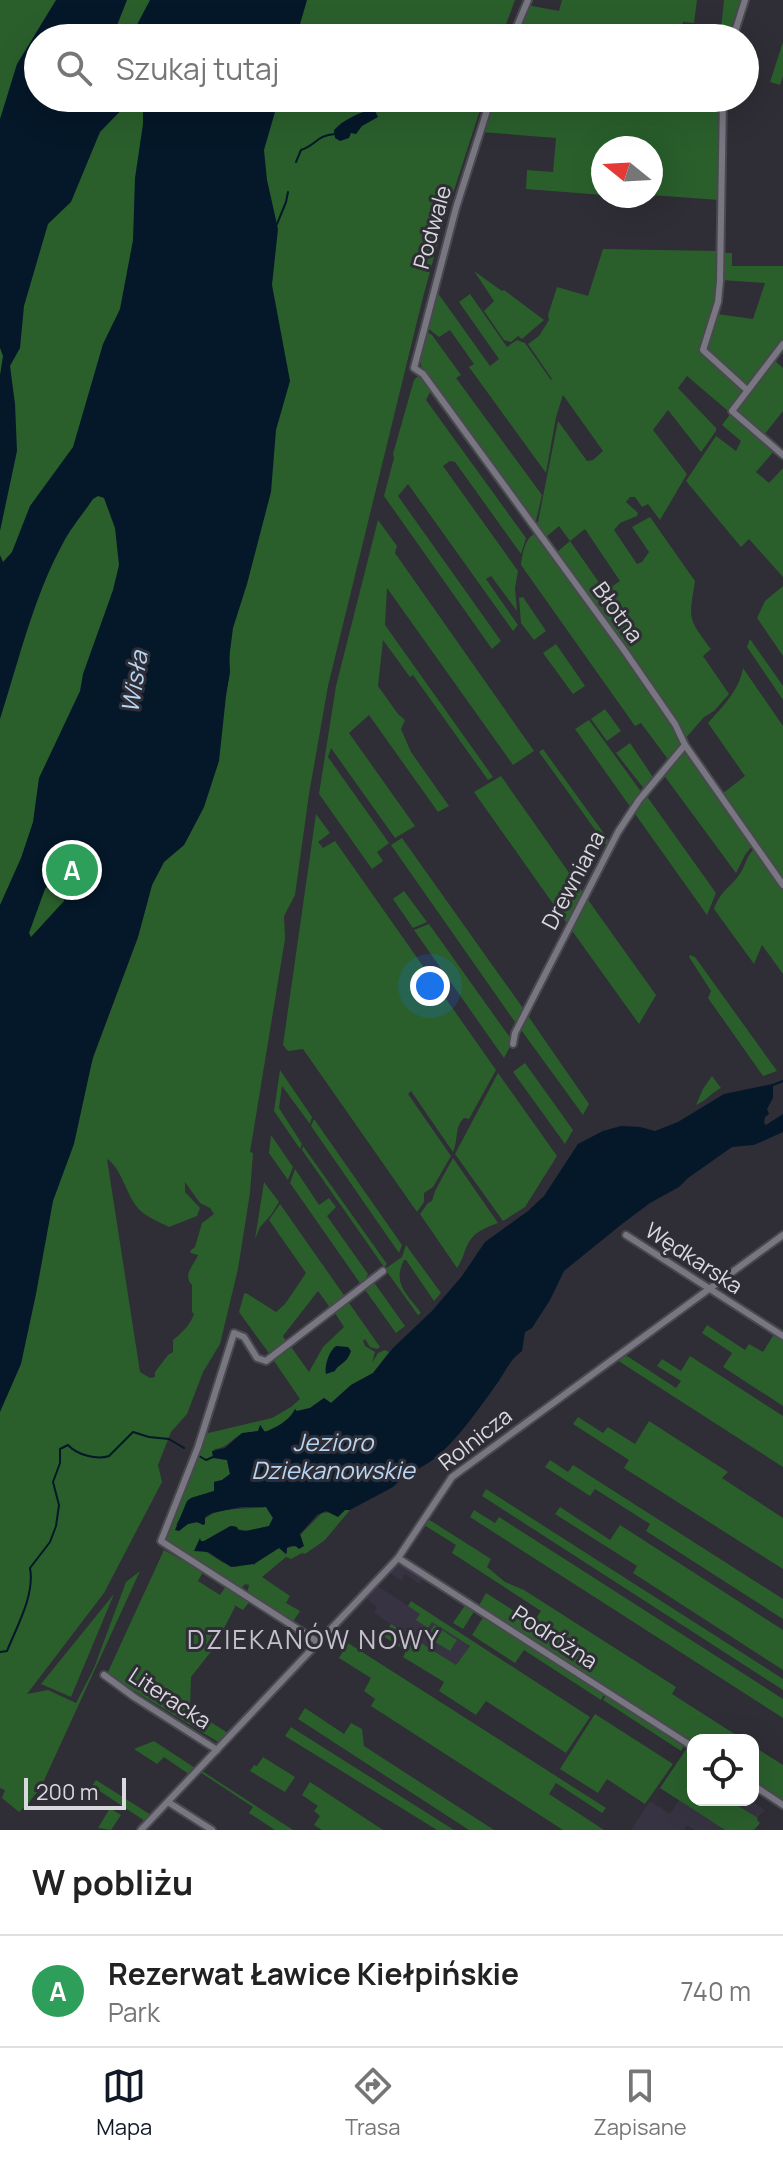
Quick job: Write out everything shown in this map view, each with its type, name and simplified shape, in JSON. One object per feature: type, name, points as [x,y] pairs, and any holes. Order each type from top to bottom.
[{"type":"street","points":[[518,24],[528,0]]},
{"type":"street","points":[[737,24],[745,0]]},
{"type":"street","name":"Podwale","points":[[414,368],[456,208],[487,112]]},
{"type":"street","points":[[723,112],[720,281],[718,302],[703,350],[747,390]]},
{"type":"street","points":[[783,344],[732,411],[783,455]]},
{"type":"street","name":"Błotna","points":[[414,368],[423,374],[537,529],[675,724],[685,745],[783,885]]},
{"type":"street","name":"Drewniana","points":[[513,1044],[515,1033],[615,838],[639,800],[685,745]]},
{"type":"street","name":"Wędkarska","points":[[626,1235],[783,1336]]},
{"type":"street","name":"Rolnicza","points":[[141,1830],[398,1558],[452,1477],[783,1235]]},
{"type":"street","points":[[318,1642],[161,1541],[237,1334],[246,1340],[257,1358],[266,1361],[383,1271]]},
{"type":"street","name":"Podróżna","points":[[398,1558],[687,1743]]},
{"type":"street","name":"Literacka","points":[[104,1675],[217,1750]]},
{"type":"street","points":[[759,1789],[783,1805]]},
{"type":"street","points":[[168,1802],[212,1830]]},
{"type":"shaded area","points":[[398,1563],[424,1577],[420,1584],[405,1574],[401,1581],[389,1572]]},
{"type":"shaded area","points":[[376,1585],[470,1646],[456,1665],[374,1613],[377,1607],[364,1597]]},
{"type":"shaded area","points":[[679,1800],[725,1830],[695,1830],[687,1825],[684,1830],[631,1830],[650,1801],[670,1814]]},
{"type":"shaded area","points":[[738,1806],[759,1806],[765,1810],[757,1818]]},
{"type":"green space","points":[[0,0],[515,0],[506,24],[24,24],[24,112],[479,112],[422,301],[328,686],[295,895],[284,916],[285,939],[250,1152],[253,1153],[250,1193],[238,1269],[220,1344],[203,1372],[187,1414],[171,1432],[158,1465],[162,1482],[104,1593],[27,1694],[48,1690],[76,1703],[94,1668],[126,1582],[140,1571],[41,1787],[19,1812],[2,1798],[5,1790],[0,1788]],"holes":[[[230,651],[230,672],[204,807],[184,845],[164,862],[152,885],[138,937],[92,1061],[84,1013]],[[107,1159],[137,1207],[156,1221],[169,1227],[197,1216],[200,1208],[185,1192],[185,1182],[200,1203],[214,1214],[202,1223],[195,1247],[190,1251],[198,1255],[188,1277],[192,1285],[194,1314],[173,1340],[173,1352],[155,1372],[155,1377],[150,1378],[140,1372]]]},
{"type":"green space","points":[[562,0],[697,0],[694,23],[519,24],[527,5],[559,11]]},
{"type":"green space","points":[[724,0],[743,0],[736,24],[721,24]]},
{"type":"green space","points":[[783,42],[783,76],[780,85],[770,82]]},
{"type":"green space","points":[[487,112],[721,112],[719,200],[663,196],[663,136],[591,136],[591,194],[526,189],[527,170],[553,172],[556,138],[481,132]]},
{"type":"green space","points":[[603,249],[718,251],[716,303],[701,350],[745,390],[728,411],[687,376],[678,388],[716,431],[701,452],[668,410],[653,430],[687,474],[660,520],[648,504],[642,507],[635,497],[630,497],[626,502],[638,513],[637,516],[620,523],[614,530],[637,564],[649,552],[632,527],[650,517],[695,581],[692,618],[711,649],[703,656],[729,694],[684,740],[556,553],[570,541],[559,526],[545,538],[537,527],[558,421],[587,461],[603,451],[563,395],[546,473],[469,367],[474,364],[450,330],[439,337],[425,326],[435,289],[490,366],[499,359],[459,302],[470,294],[507,347],[517,340],[525,343],[551,380],[528,344],[539,336],[549,320],[557,287],[588,296]],"holes":[[[585,529],[620,581],[605,591],[570,541]]]},
{"type":"green space","points":[[722,253],[732,253],[732,266],[783,266],[783,341],[747,387],[705,352],[717,314],[753,319],[765,283],[722,280]]},
{"type":"green space","points":[[474,271],[544,320],[522,339],[518,336],[511,342],[504,340],[484,311],[494,301]]},
{"type":"green space","points":[[424,330],[432,335],[461,375],[456,378],[542,495],[535,525],[424,373],[418,357]]},
{"type":"green space","points":[[773,359],[783,368],[783,411],[764,435],[734,409]]},
{"type":"green space","points":[[419,375],[534,529],[532,531],[430,392],[426,400],[526,538],[521,554],[455,462],[450,461],[443,466],[518,571],[515,588],[517,611],[491,576],[486,579],[518,625],[513,631],[408,484],[398,496],[501,641],[492,649],[384,496],[414,380]]},
{"type":"green space","points":[[731,413],[775,450],[756,472],[769,483],[783,468],[783,577],[749,539],[741,547],[686,481],[716,436],[736,451],[741,441],[722,425]]},
{"type":"green space","points":[[378,520],[397,546],[395,553],[534,751],[513,765],[387,588],[385,625],[493,777],[488,780],[413,675],[410,677],[383,640],[378,686],[405,720],[401,729],[411,752],[449,806],[438,812],[369,715],[349,733],[415,826],[395,838],[331,748],[328,757],[389,843],[377,852],[383,861],[372,869],[319,794],[336,686]]},
{"type":"green space","points":[[537,532],[676,728],[685,744],[670,762],[641,723],[635,726],[521,565],[527,542]]},
{"type":"green space","points":[[783,586],[783,656],[757,618],[765,601]]},
{"type":"green space","points":[[523,597],[546,631],[534,640],[521,623],[519,598]]},
{"type":"green space","points":[[750,639],[783,686],[783,700],[747,647]]},
{"type":"green space","points":[[556,644],[585,686],[573,694],[543,653]]},
{"type":"green space","points":[[743,668],[783,726],[783,881],[722,794],[745,776],[708,723],[734,691]]},
{"type":"green space","points":[[605,709],[621,731],[607,741],[591,719]]},
{"type":"green space","points":[[589,720],[642,793],[631,808],[575,729]]},
{"type":"green space","points":[[630,743],[655,780],[645,790],[616,753]]},
{"type":"green space","points":[[543,749],[611,843],[609,849],[539,752]]},
{"type":"green space","points":[[685,749],[752,846],[736,873],[663,774]]},
{"type":"green space","points":[[501,776],[584,894],[568,925],[474,792]]},
{"type":"green space","points":[[646,795],[716,893],[707,915],[633,811]]},
{"type":"green space","points":[[316,814],[330,833],[318,842],[323,848],[335,841],[496,1070],[469,1119],[464,1118],[459,1126],[453,1152],[411,1091],[408,1094],[451,1156],[433,1187],[424,1193],[424,1202],[417,1212],[303,1049],[288,1051],[283,1045]]},
{"type":"green space","points":[[402,838],[525,1011],[517,1025],[391,845]]},
{"type":"green space","points":[[754,849],[783,890],[783,974],[762,945],[754,964],[714,909]]},
{"type":"green space","points":[[404,891],[427,922],[413,928],[393,899]]},
{"type":"green space","points":[[586,897],[656,995],[639,1024],[570,928]]},
{"type":"green space","points":[[429,924],[511,1039],[504,1058],[414,930]]},
{"type":"green space","points":[[690,955],[695,957],[777,1071],[763,1076],[708,998],[711,991]]},
{"type":"green space","points":[[526,1013],[589,1104],[583,1115],[519,1027]]},
{"type":"green space","points":[[525,1063],[573,1130],[565,1144],[513,1072]]},
{"type":"green space","points":[[280,1070],[312,1117],[310,1124],[282,1086],[279,1108],[302,1144],[300,1149],[274,1111]]},
{"type":"green space","points":[[498,1073],[557,1156],[525,1207],[503,1221],[455,1154]]},
{"type":"green space","points":[[712,1076],[721,1088],[696,1105],[703,1089]]},
{"type":"green space","points":[[314,1119],[402,1245],[399,1253],[311,1126]]},
{"type":"green space","points":[[271,1135],[293,1167],[288,1180],[269,1153]]},
{"type":"green space","points":[[303,1146],[387,1264],[384,1267],[302,1150]]},
{"type":"green space","points":[[453,1158],[498,1223],[472,1238],[457,1268],[420,1214],[432,1201]]},
{"type":"green space","points":[[295,1169],[319,1205],[329,1198],[336,1207],[327,1216],[368,1274],[362,1286],[290,1183]]},
{"type":"green space","points":[[264,1182],[279,1202],[255,1239]]},
{"type":"green space","points":[[280,1204],[346,1298],[331,1309],[318,1291],[283,1336],[287,1343],[271,1356],[239,1312],[246,1293],[276,1312],[306,1273],[269,1220]]},
{"type":"green space","points":[[406,1245],[441,1293],[434,1301],[404,1260],[400,1282],[421,1313],[418,1315],[385,1269],[402,1257]]},
{"type":"green space","points":[[373,1281],[405,1326],[396,1333],[363,1287]]},
{"type":"green space","points":[[347,1300],[380,1347],[370,1347],[365,1339],[363,1341],[375,1352],[372,1363],[378,1353],[389,1352],[373,1373],[351,1385],[331,1403],[324,1398],[310,1408],[297,1411],[268,1431],[263,1431],[261,1425],[258,1431],[241,1435],[214,1449],[221,1459],[227,1460],[230,1474],[214,1482],[214,1491],[191,1498],[176,1525],[202,1523],[214,1513],[231,1509],[266,1507],[273,1518],[269,1526],[246,1530],[230,1526],[200,1541],[197,1546],[235,1567],[255,1565],[279,1548],[287,1554],[287,1548],[296,1546],[302,1540],[300,1535],[322,1513],[332,1512],[338,1516],[350,1510],[325,1540],[305,1554],[291,1559],[286,1557],[262,1577],[290,1596],[286,1603],[300,1611],[292,1623],[247,1594],[249,1585],[245,1584],[240,1590],[165,1543],[164,1535],[204,1434],[272,1418],[300,1399],[272,1358],[289,1344],[309,1372],[323,1347],[344,1327],[333,1310]]},
{"type":"green space","points":[[707,1325],[745,1350],[749,1344],[763,1352],[774,1334],[783,1340],[783,1406],[723,1367],[732,1353],[702,1333]]},
{"type":"green space","points":[[624,1354],[676,1388],[681,1381],[657,1366],[662,1359],[681,1371],[690,1356],[783,1416],[783,1467],[617,1360]]},
{"type":"green space","points":[[578,1417],[603,1433],[608,1427],[635,1444],[649,1421],[728,1472],[722,1478],[783,1518],[783,1569],[624,1468],[629,1460],[573,1424]]},
{"type":"green space","points":[[550,1460],[568,1472],[573,1465],[783,1599],[783,1619],[646,1531],[650,1524],[595,1489],[590,1496],[545,1467]]},
{"type":"green space","points":[[486,1489],[783,1679],[783,1690],[482,1496]]},
{"type":"green space","points":[[560,1507],[610,1540],[620,1525],[783,1630],[783,1670],[633,1573],[637,1566],[555,1514]]},
{"type":"green space","points":[[474,1510],[495,1523],[499,1517],[783,1699],[783,1718],[470,1517]]},
{"type":"green space","points":[[428,1519],[491,1559],[487,1567],[505,1582],[524,1590],[676,1687],[672,1694],[735,1734],[687,1734],[687,1740],[478,1607],[486,1593],[533,1623],[541,1611],[452,1553],[456,1545],[424,1525]]},
{"type":"green space","points":[[164,1550],[203,1572],[198,1581],[220,1595],[226,1586],[250,1601],[243,1610],[234,1605],[213,1649],[191,1677],[190,1709],[228,1733],[218,1742],[107,1674]]},
{"type":"green space","points":[[114,1594],[71,1697],[41,1684]]},
{"type":"green space","points":[[411,1601],[590,1717],[566,1753],[486,1701],[476,1715],[439,1691],[444,1682],[403,1657],[406,1651],[383,1636],[391,1624],[456,1665],[470,1646],[432,1622],[428,1628],[416,1620],[420,1614],[408,1606]]},
{"type":"green space","points":[[466,1604],[475,1610],[463,1629],[453,1623]]},
{"type":"green space","points":[[484,1616],[605,1693],[601,1700],[524,1650],[515,1663],[472,1635]]},
{"type":"green space","points":[[434,1625],[457,1640],[450,1651],[427,1637]]},
{"type":"green space","points":[[348,1643],[606,1808],[602,1813],[556,1783],[549,1794],[604,1830],[563,1830],[371,1706],[375,1699],[364,1691],[371,1678],[339,1658]]},
{"type":"green space","points":[[607,1694],[685,1744],[681,1751],[603,1700]]},
{"type":"green space","points":[[305,1708],[344,1734],[351,1723],[362,1729],[364,1746],[494,1830],[469,1830],[298,1719]]},
{"type":"green space","points":[[595,1714],[673,1764],[645,1804],[607,1779],[598,1793],[560,1769]]},
{"type":"green space","points":[[291,1727],[454,1830],[437,1830],[285,1736]]},
{"type":"green space","points":[[154,1741],[195,1768],[190,1775],[164,1757],[157,1764],[134,1749]]},
{"type":"green space","points":[[687,1748],[687,1805],[660,1788]]},
{"type":"green space","points":[[759,1750],[783,1765],[783,1802],[759,1787]]},
{"type":"green space","points":[[263,1757],[295,1777],[285,1792],[250,1771]]},
{"type":"green space","points":[[202,1771],[293,1830],[275,1830],[249,1813],[253,1807]]},
{"type":"green space","points":[[96,1780],[151,1815],[145,1821],[92,1786]]},
{"type":"green space","points":[[310,1782],[383,1830],[322,1830],[314,1825],[320,1816],[314,1811],[318,1806],[302,1795]]},
{"type":"green space","points":[[688,1806],[738,1806],[758,1818],[760,1823],[754,1830],[725,1830]]},
{"type":"green space","points":[[110,1808],[121,1815],[111,1830],[98,1828]]},
{"type":"water","points":[[56,0],[127,0],[118,24],[41,24]]},
{"type":"water","points":[[150,0],[307,0],[300,24],[137,24]]},
{"type":"water","points":[[24,53],[24,112],[119,112],[100,132],[71,202],[48,224],[24,306],[20,348],[10,366],[17,451],[0,531],[0,375],[3,356],[0,348],[0,119],[17,64]]},
{"type":"water","name":"Wisła","points":[[143,112],[275,112],[264,150],[278,229],[272,285],[290,381],[276,430],[271,492],[233,628],[219,761],[204,807],[184,845],[164,862],[152,885],[138,937],[93,1057],[74,1144],[53,1201],[21,1364],[0,1412],[0,905],[33,822],[39,778],[80,691],[119,565],[115,528],[104,498],[98,496],[69,533],[52,566],[27,630],[0,719],[0,555],[3,562],[12,552],[30,506],[73,447],[103,344],[120,309],[133,240],[135,178]],"holes":[[[56,876],[62,877],[67,887],[64,901],[31,937],[29,933],[45,889]]]},
{"type":"water","points":[[376,112],[378,117],[362,126],[356,134],[351,133],[349,138],[340,141],[335,138],[334,130],[356,115]]},
{"type":"water","name":"Jezioro Dziekanowskie","points":[[773,1084],[773,1098],[764,1123],[766,1125],[783,1114],[783,1132],[754,1145],[732,1147],[679,1187],[650,1203],[564,1271],[550,1300],[532,1328],[525,1332],[522,1351],[462,1430],[434,1459],[393,1487],[345,1510],[338,1517],[326,1511],[317,1515],[300,1534],[304,1546],[299,1549],[289,1547],[286,1554],[279,1548],[254,1564],[231,1567],[208,1552],[194,1551],[200,1538],[204,1541],[231,1526],[246,1531],[269,1526],[273,1518],[266,1507],[241,1507],[212,1513],[205,1517],[203,1525],[197,1522],[175,1530],[187,1501],[214,1491],[214,1482],[230,1474],[227,1460],[213,1458],[212,1451],[225,1448],[242,1433],[258,1431],[260,1425],[265,1432],[274,1428],[295,1409],[310,1408],[324,1398],[331,1403],[351,1385],[373,1373],[462,1276],[485,1242],[544,1196],[578,1144],[621,1126],[655,1131],[678,1122],[724,1094]]},
{"type":"water","points":[[336,1346],[348,1347],[351,1351],[335,1371],[326,1374],[328,1359]]},
{"type":"waterway","points":[[296,162],[301,150],[324,136],[335,134]]},
{"type":"waterway","points":[[277,224],[288,192]]},
{"type":"waterway","points":[[773,1085],[783,1081]]},
{"type":"waterway","points":[[0,1652],[7,1651],[24,1610],[30,1589],[30,1568],[50,1542],[56,1526],[59,1505],[53,1482],[60,1463],[60,1449],[68,1445],[87,1456],[109,1456],[133,1432],[169,1439],[184,1448]]},
{"type":"waterway","points":[[199,1456],[206,1460],[213,1457]]},
{"type":"place","name":"Rezerwat Ławice Kiełpińskie","points":[[72,870]]},
{"type":"district","name":"DZIEKANÓW NOWY","points":[[314,1640]]}]
